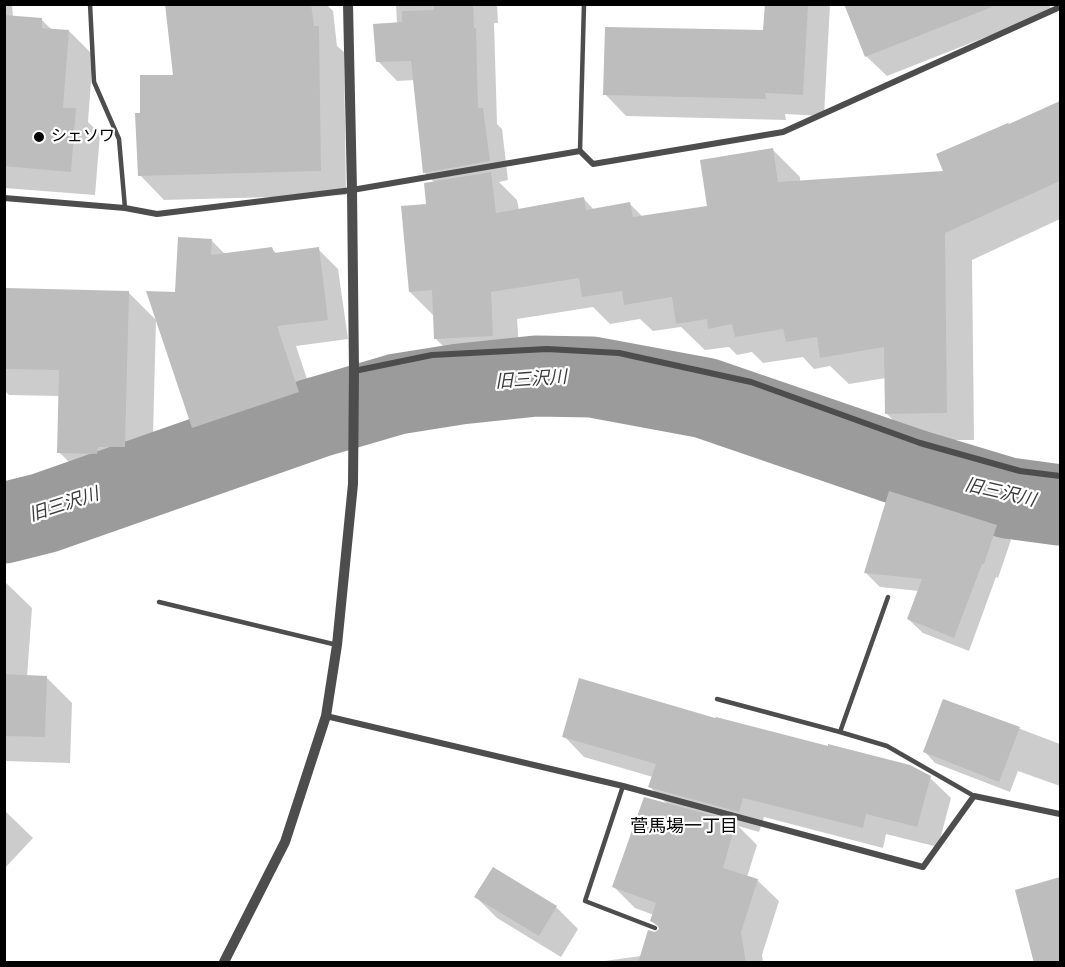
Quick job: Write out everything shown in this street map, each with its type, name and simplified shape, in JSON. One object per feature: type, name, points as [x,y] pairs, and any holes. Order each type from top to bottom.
[{"type":"street","points":[[225,963],[285,842],[326,716],[337,645],[353,484],[354,426],[348,4]]},
{"type":"street","points":[[4,198],[125,207],[157,214],[352,190],[580,151],[593,164],[783,132],[1060,6]]},
{"type":"street","points":[[354,371],[432,355],[547,349],[620,353],[751,382],[920,443],[1020,471],[1060,476]]},
{"type":"street","points":[[326,716],[623,786],[923,867],[974,796],[1060,814]]},
{"type":"lane","points":[[90,4],[94,82],[119,139],[125,207]]},
{"type":"lane","points":[[580,151],[584,4]]},
{"type":"lane","points":[[840,732],[888,597]]},
{"type":"lane","points":[[159,602],[337,645]]},
{"type":"lane","points":[[717,699],[887,746],[974,796]]},
{"type":"lane","points":[[623,786],[585,901],[655,928]]},
{"type":"building","points":[[165,4],[311,4],[314,26],[319,26],[321,171],[138,176],[135,113],[140,113],[140,75],[173,75]]},
{"type":"building","points":[[434,4],[473,4],[474,28],[476,28],[478,108],[483,108],[490,161],[423,173],[411,61],[376,62],[373,24],[402,22],[402,11],[434,10]]},
{"type":"building","points":[[765,4],[808,6],[803,95],[765,93],[766,99],[603,95],[605,27],[763,30]]},
{"type":"building","points":[[844,4],[991,4],[992,7],[865,57]]},
{"type":"building","points":[[4,15],[42,18],[42,28],[69,30],[63,108],[76,108],[71,172],[4,166]]},
{"type":"building","points":[[1060,101],[1060,181],[945,233],[947,413],[885,414],[884,347],[820,358],[817,337],[786,342],[783,329],[735,337],[732,324],[708,329],[707,319],[676,324],[672,297],[624,305],[622,291],[582,297],[579,278],[491,292],[493,336],[434,339],[432,290],[409,292],[401,206],[426,204],[424,183],[491,172],[496,213],[584,197],[586,210],[630,202],[633,217],[707,206],[700,160],[773,148],[778,182],[943,171],[936,154]]},
{"type":"building","points":[[178,237],[212,239],[211,255],[272,247],[274,253],[319,247],[328,320],[277,326],[299,392],[192,428],[146,291],[175,292]]},
{"type":"building","points":[[6,288],[129,291],[125,447],[98,447],[97,454],[57,453],[59,370],[4,369]]},
{"type":"building","points":[[889,491],[997,525],[954,638],[907,619],[922,579],[864,573]]},
{"type":"building","points":[[4,674],[47,676],[45,737],[4,736]]},
{"type":"building","points":[[579,678],[715,718],[910,765],[931,776],[917,827],[866,814],[863,828],[743,798],[739,812],[648,787],[656,764],[562,737]]},
{"type":"building","points":[[943,699],[1020,727],[999,782],[923,752]]},
{"type":"building","points":[[644,797],[736,822],[723,868],[758,879],[741,932],[746,963],[638,963],[648,930],[655,932],[659,929],[658,925],[650,921],[656,903],[612,887]]},
{"type":"building","points":[[493,867],[557,906],[539,936],[474,897]]},
{"type":"building","points":[[1060,877],[1060,963],[1034,963],[1015,890]]},
{"type":"waterway","name":"旧三沢川","points":[[4,523],[44,513],[315,418],[397,394],[460,384],[536,376],[592,377],[705,398],[915,470],[1008,498],[1060,505]]},
{"type":"place","name":"シェソワ","points":[[39,137]]},
{"type":"district","name":"菅馬場一丁目","points":[[684,827]]}]
